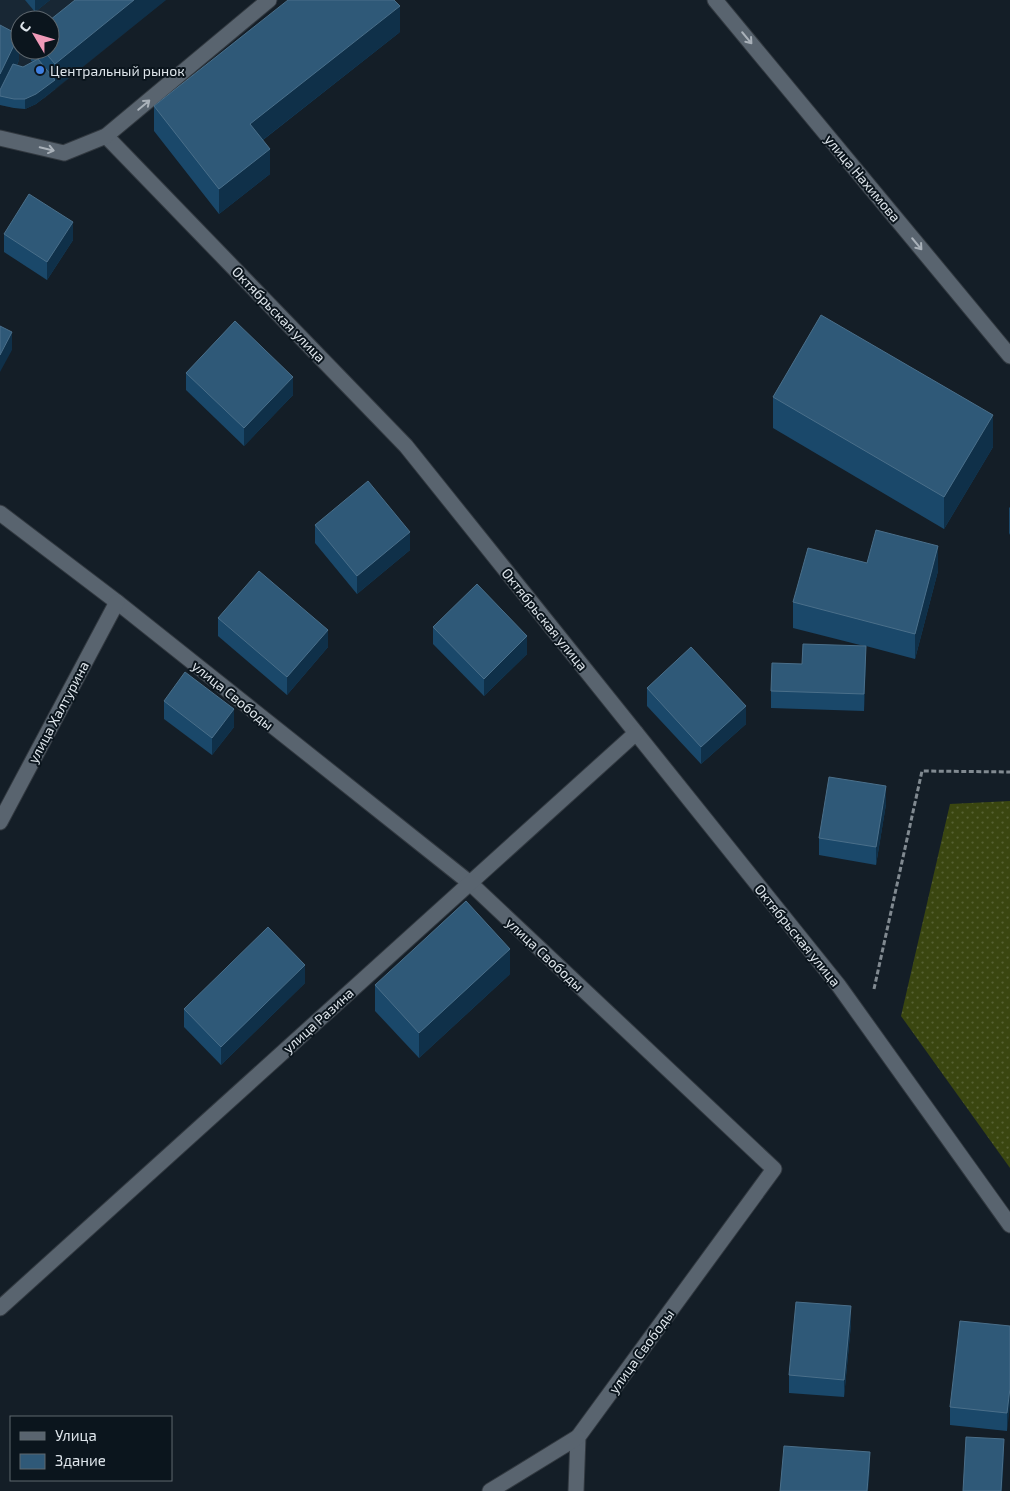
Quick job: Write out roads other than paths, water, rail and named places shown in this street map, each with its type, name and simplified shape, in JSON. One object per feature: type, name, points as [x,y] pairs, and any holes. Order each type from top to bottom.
[{"type":"street","points":[[0,138],[64,154],[106,136],[269,0]]},
{"type":"street","name":"улица Нахимова","points":[[716,0],[1010,356]]},
{"type":"street","name":"Октябрьская улица","points":[[106,136],[406,446],[838,986],[1010,1225]]},
{"type":"street","name":"улица Свободы","points":[[0,514],[117,602],[470,883],[774,1169],[578,1437]]},
{"type":"street","name":"улица Халтурина","points":[[0,822],[117,602]]},
{"type":"street","name":"улица Разина","points":[[0,1308],[636,733]]},
{"type":"street","points":[[490,1491],[578,1437]]},
{"type":"street","points":[[576,1491],[578,1437]]},
{"type":"place","name":"Центральный рынок","points":[[40,70]]}]
